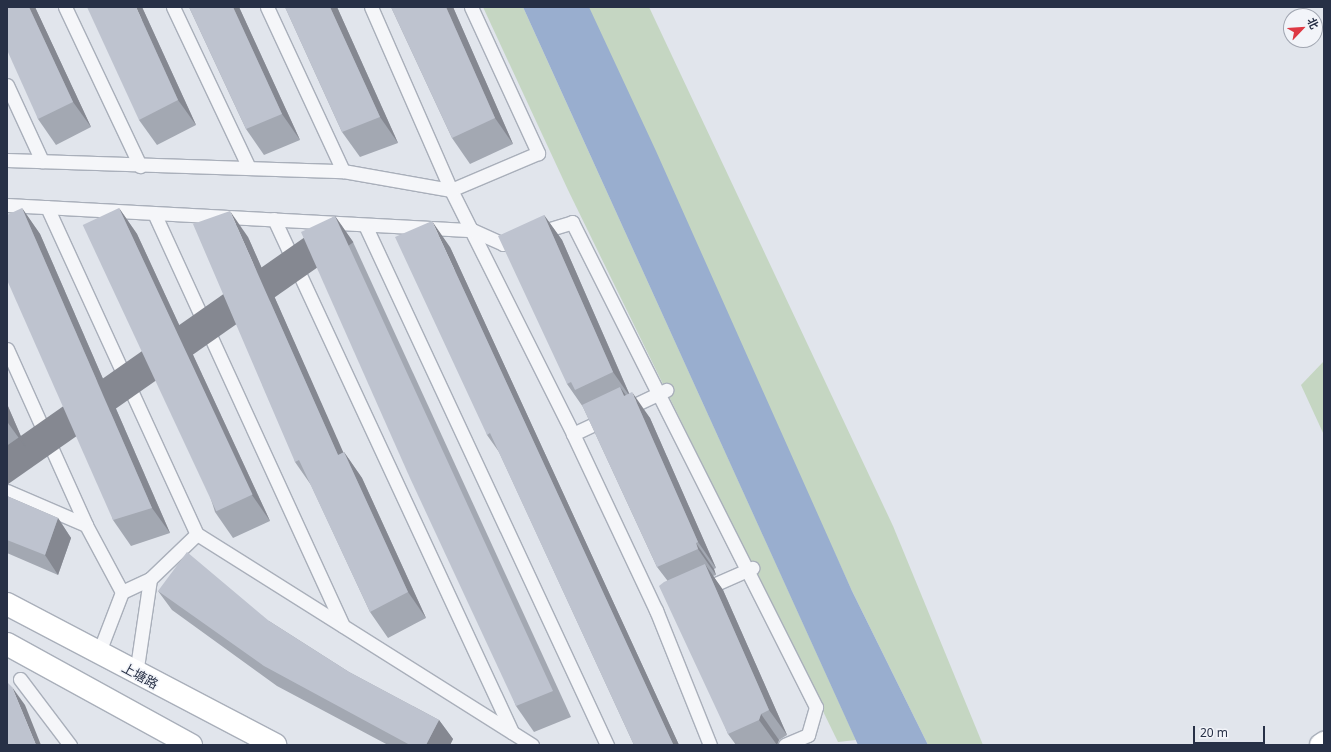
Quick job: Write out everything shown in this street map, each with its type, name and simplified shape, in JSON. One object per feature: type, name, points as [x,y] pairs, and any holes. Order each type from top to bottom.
[{"type":"main road","name":"上塘路","points":[[7,604],[98,652],[136,674],[275,745]]},
{"type":"main road","points":[[7,644],[192,745]]},
{"type":"lane","points":[[65,7],[140,166]]},
{"type":"lane","points":[[174,7],[249,168]]},
{"type":"lane","points":[[267,7],[343,171]]},
{"type":"lane","points":[[371,7],[451,190],[574,434],[656,610],[710,745]]},
{"type":"lane","points":[[7,160],[140,166],[343,171],[451,190],[538,153],[471,7]]},
{"type":"lane","points":[[7,85],[42,162]]},
{"type":"lane","points":[[7,205],[472,230],[503,244],[572,222],[816,707],[808,735],[785,745]]},
{"type":"lane","points":[[47,207],[197,534],[532,745]]},
{"type":"lane","points":[[154,213],[343,626]]},
{"type":"lane","points":[[274,219],[512,732]]},
{"type":"lane","points":[[366,224],[607,745]]},
{"type":"lane","points":[[7,349],[86,525],[122,592]]},
{"type":"lane","points":[[574,434],[666,390]]},
{"type":"lane","points":[[7,491],[86,525]]},
{"type":"lane","points":[[98,652],[122,592],[150,579],[197,534]]},
{"type":"lane","points":[[690,595],[752,568]]},
{"type":"lane","points":[[136,674],[150,579]]},
{"type":"lane","points":[[656,610],[669,604]]},
{"type":"lane","points":[[20,679],[70,745]]},
{"type":"green space","points":[[483,7],[523,7],[856,740],[838,742],[568,190]]},
{"type":"green space","points":[[584,7],[649,7],[893,526],[983,745],[928,745],[852,591]]},
{"type":"green space","points":[[1324,361],[1324,435],[1301,385]]},
{"type":"water","points":[[523,7],[589,7],[656,151],[852,591],[928,745],[858,745]]},
{"type":"building","points":[[7,7],[29,7],[73,102],[38,119],[7,50]]},
{"type":"building","points":[[87,7],[136,7],[178,100],[139,120]]},
{"type":"building","points":[[189,7],[233,7],[282,114],[246,129]]},
{"type":"building","points":[[285,7],[330,7],[380,117],[342,132]]},
{"type":"building","points":[[391,7],[446,7],[495,118],[452,138]]},
{"type":"building","points":[[22,208],[152,508],[113,520],[7,280],[7,215]]},
{"type":"building","points":[[119,208],[253,494],[216,511],[83,225]]},
{"type":"building","points":[[230,211],[338,455],[344,452],[408,592],[370,612],[299,460],[295,462],[193,224]]},
{"type":"building","points":[[544,215],[613,372],[575,390],[571,382],[567,384],[498,236]]},
{"type":"building","points":[[335,216],[553,691],[516,706],[410,478],[301,232]]},
{"type":"building","points":[[432,221],[673,744],[634,745],[490,433],[487,435],[395,237]]},
{"type":"building","points":[[620,387],[624,396],[632,392],[698,542],[696,543],[698,549],[657,567],[582,405]]},
{"type":"building","points":[[7,496],[58,518],[45,555],[7,540]]},
{"type":"building","points":[[187,552],[269,621],[349,672],[439,720],[426,745],[410,745],[264,666],[158,591]]},
{"type":"building","points":[[705,564],[769,710],[761,714],[759,720],[728,734],[659,586],[664,582]]},
{"type":"building","points":[[7,682],[12,687],[36,745],[7,745]]}]
